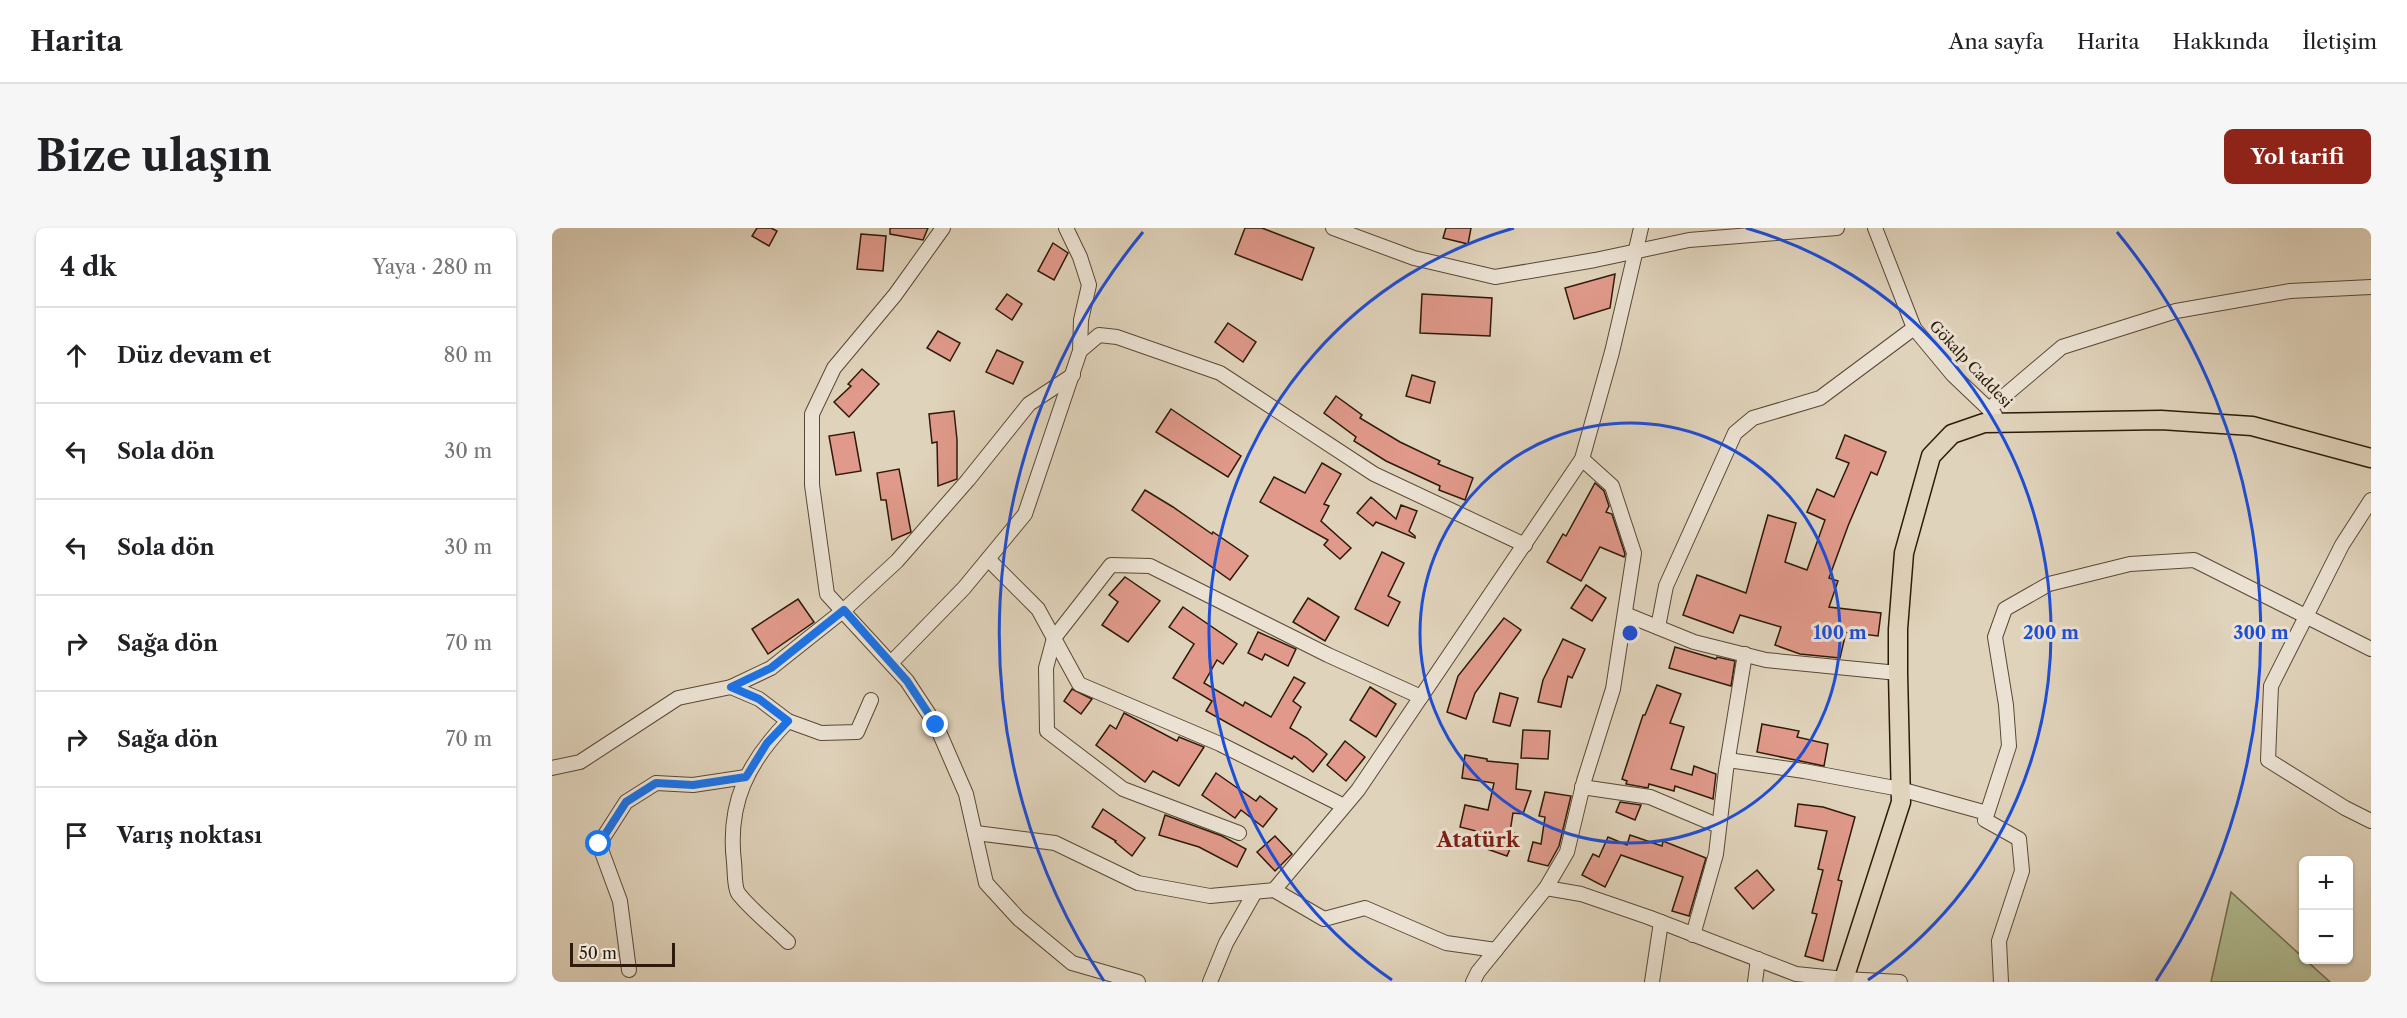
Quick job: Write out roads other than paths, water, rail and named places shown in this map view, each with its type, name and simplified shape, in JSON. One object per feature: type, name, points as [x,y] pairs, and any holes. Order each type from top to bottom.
[{"type":"main road","points":[[1853,981],[1901,802],[1898,629],[1904,553],[1931,456],[1952,434],[1984,423],[2161,420],[2252,426],[2371,458]]},
{"type":"street","points":[[943,228],[895,295],[834,368],[812,414],[812,485],[827,594],[907,681],[936,725],[966,794],[986,883],[1018,919],[1072,963],[1138,982]]},
{"type":"street","points":[[891,663],[964,588],[1025,514],[1080,351],[1081,320],[1089,285],[1080,257],[1066,228]]},
{"type":"street","points":[[1333,228],[1414,258],[1495,277],[1689,240],[1837,228]]},
{"type":"street","points":[[1274,890],[1358,790],[1582,459],[1612,352],[1641,228]]},
{"type":"street","name":"Gökalp Caddesi","points":[[1875,228],[1914,328],[1953,375],[2003,423]]},
{"type":"street","points":[[1989,409],[2062,347],[2176,312],[2290,291],[2371,287]]},
{"type":"street","points":[[1658,627],[1665,586],[1735,433],[1753,418],[1820,398],[1914,328]]},
{"type":"street","points":[[1080,351],[1098,335],[1117,337],[1220,373],[1374,474],[1525,545]]},
{"type":"street","points":[[552,768],[580,762],[678,698],[731,687],[771,668],[844,610],[904,552],[968,480],[1029,404],[1072,375]]},
{"type":"street","points":[[1473,982],[1478,972],[1546,888],[1567,852],[1582,787],[1613,689],[1634,553],[1612,486],[1582,459]]},
{"type":"street","points":[[2371,500],[2342,545],[2271,686],[2268,760],[2346,808],[2371,820]]},
{"type":"street","points":[[988,559],[1038,609],[1079,684],[1220,744],[1344,806]]},
{"type":"street","points":[[2001,982],[1999,941],[2022,870],[2019,839],[1985,820],[2009,746],[2006,705],[1995,637],[2005,609],[2049,584],[2130,564],[2194,560],[2371,649]]},
{"type":"street","points":[[1239,833],[1123,789],[1047,731],[1046,668],[1054,638],[1111,565],[1150,566],[1328,655],[1421,697]]},
{"type":"street","points":[[1625,614],[1694,642],[1766,660],[1898,673]]},
{"type":"street","points":[[1693,934],[1716,854],[1744,654]]},
{"type":"street","points":[[731,687],[759,699],[788,721],[821,734],[857,732],[871,699]]},
{"type":"street","points":[[788,721],[767,743],[746,777],[736,800],[731,841],[737,892],[788,942]]},
{"type":"street","points":[[1728,760],[1900,789],[1987,813]]},
{"type":"street","points":[[629,970],[620,901],[599,844],[626,802],[656,783],[693,785],[746,777]]},
{"type":"street","points":[[1582,787],[1650,796],[1719,826]]},
{"type":"street","points":[[976,833],[1055,843],[1138,883],[1210,896],[1274,890],[1324,919],[1365,908],[1446,943],[1496,950]]},
{"type":"street","points":[[1546,888],[1581,894],[1796,974],[1853,981],[1900,982]]},
{"type":"street","points":[[1210,982],[1226,943],[1255,892]]},
{"type":"street","points":[[1652,982],[1660,922]]},
{"type":"street","points":[[1755,982],[1758,959]]},
{"type":"district","name":"Atatürk","points":[[1478,839]]}]
